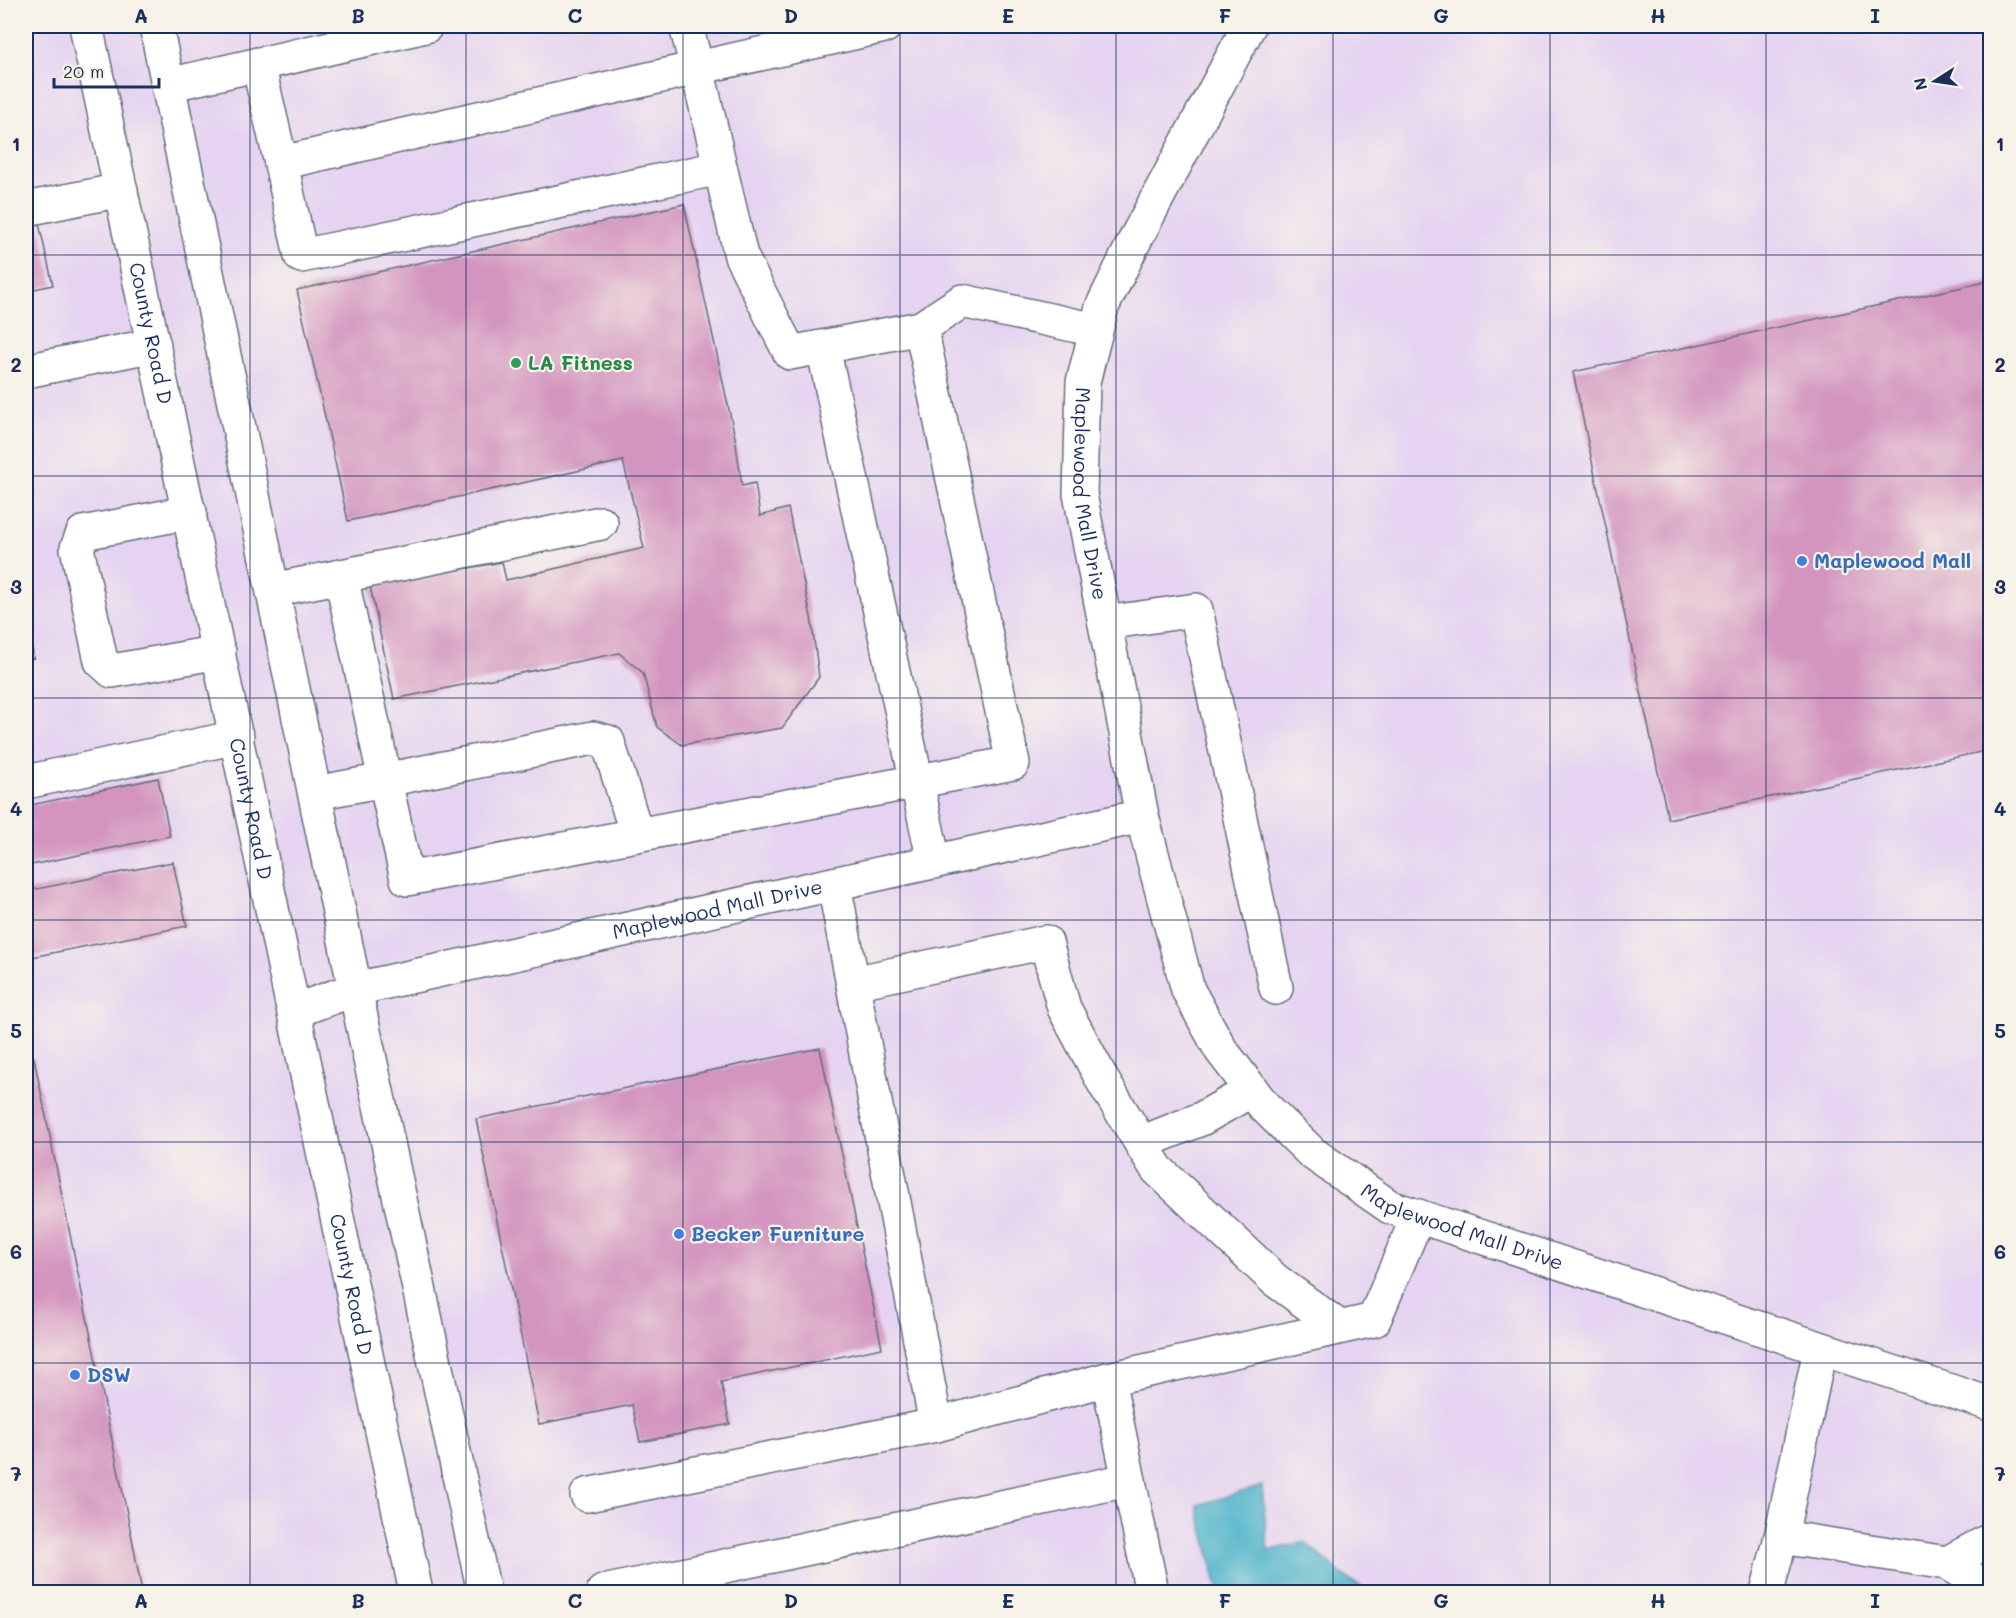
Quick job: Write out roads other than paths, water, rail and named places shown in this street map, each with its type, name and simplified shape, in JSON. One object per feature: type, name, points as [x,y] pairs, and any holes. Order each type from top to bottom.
[{"type":"street","name":"County Road D","points":[[86,26],[416,1593]]},
{"type":"street","points":[[156,26],[355,989],[484,1593]]},
{"type":"street","points":[[168,85],[426,26]]},
{"type":"street","points":[[686,26],[741,256],[790,354],[921,328],[962,301],[1096,330]]},
{"type":"street","points":[[281,163],[885,26]]},
{"type":"street","name":"Maplewood Mall Drive","points":[[1249,26],[1137,236],[1102,307],[1083,382],[1080,494],[1142,816],[1188,990],[1221,1050],[1264,1106],[1312,1153],[1390,1207],[1990,1404]]},
{"type":"street","points":[[258,64],[301,256],[720,168]]},
{"type":"street","points":[[26,209],[121,190]]},
{"type":"street","points":[[340,576],[407,879],[1013,763],[921,328]]},
{"type":"street","points":[[26,371],[154,345]]},
{"type":"street","points":[[823,347],[934,862]]},
{"type":"street","points":[[190,512],[83,533],[77,548],[101,661],[112,671],[219,652]]},
{"type":"street","points":[[273,590],[601,523]]},
{"type":"street","points":[[1105,623],[1196,610],[1276,988]]},
{"type":"street","points":[[26,782],[237,737]]},
{"type":"street","points":[[315,793],[593,738],[608,742],[637,835]]},
{"type":"street","name":"Maplewood Mall Drive","points":[[295,1011],[355,989],[1142,816]]},
{"type":"street","points":[[834,884],[936,1425]]},
{"type":"street","points":[[853,983],[1046,942],[1064,1008],[1104,1083],[1157,1169],[1267,1272],[1338,1326]]},
{"type":"street","points":[[1141,1143],[1201,1119],[1252,1090]]},
{"type":"street","points":[[587,1495],[936,1425],[1108,1379],[1338,1326],[1374,1320],[1418,1216]]},
{"type":"street","points":[[1767,1593],[1820,1349]]},
{"type":"street","points":[[1108,1379],[1152,1593]]},
{"type":"street","points":[[603,1593],[1128,1480]]},
{"type":"street","points":[[1781,1537],[1947,1563],[1981,1584],[1990,1583]]},
{"type":"street","points":[[1947,1563],[1990,1540]]},
{"type":"water","points":[[1262,1486],[1268,1551],[1305,1542],[1350,1581],[1373,1592],[1219,1592],[1197,1505]]},
{"type":"place","name":"LA Fitness","points":[[516,363]]},
{"type":"place","name":"Maplewood Mall","points":[[1802,561]]},
{"type":"place","name":"Becker Furniture","points":[[679,1234]]},
{"type":"place","name":"DSW","points":[[75,1375]]}]
